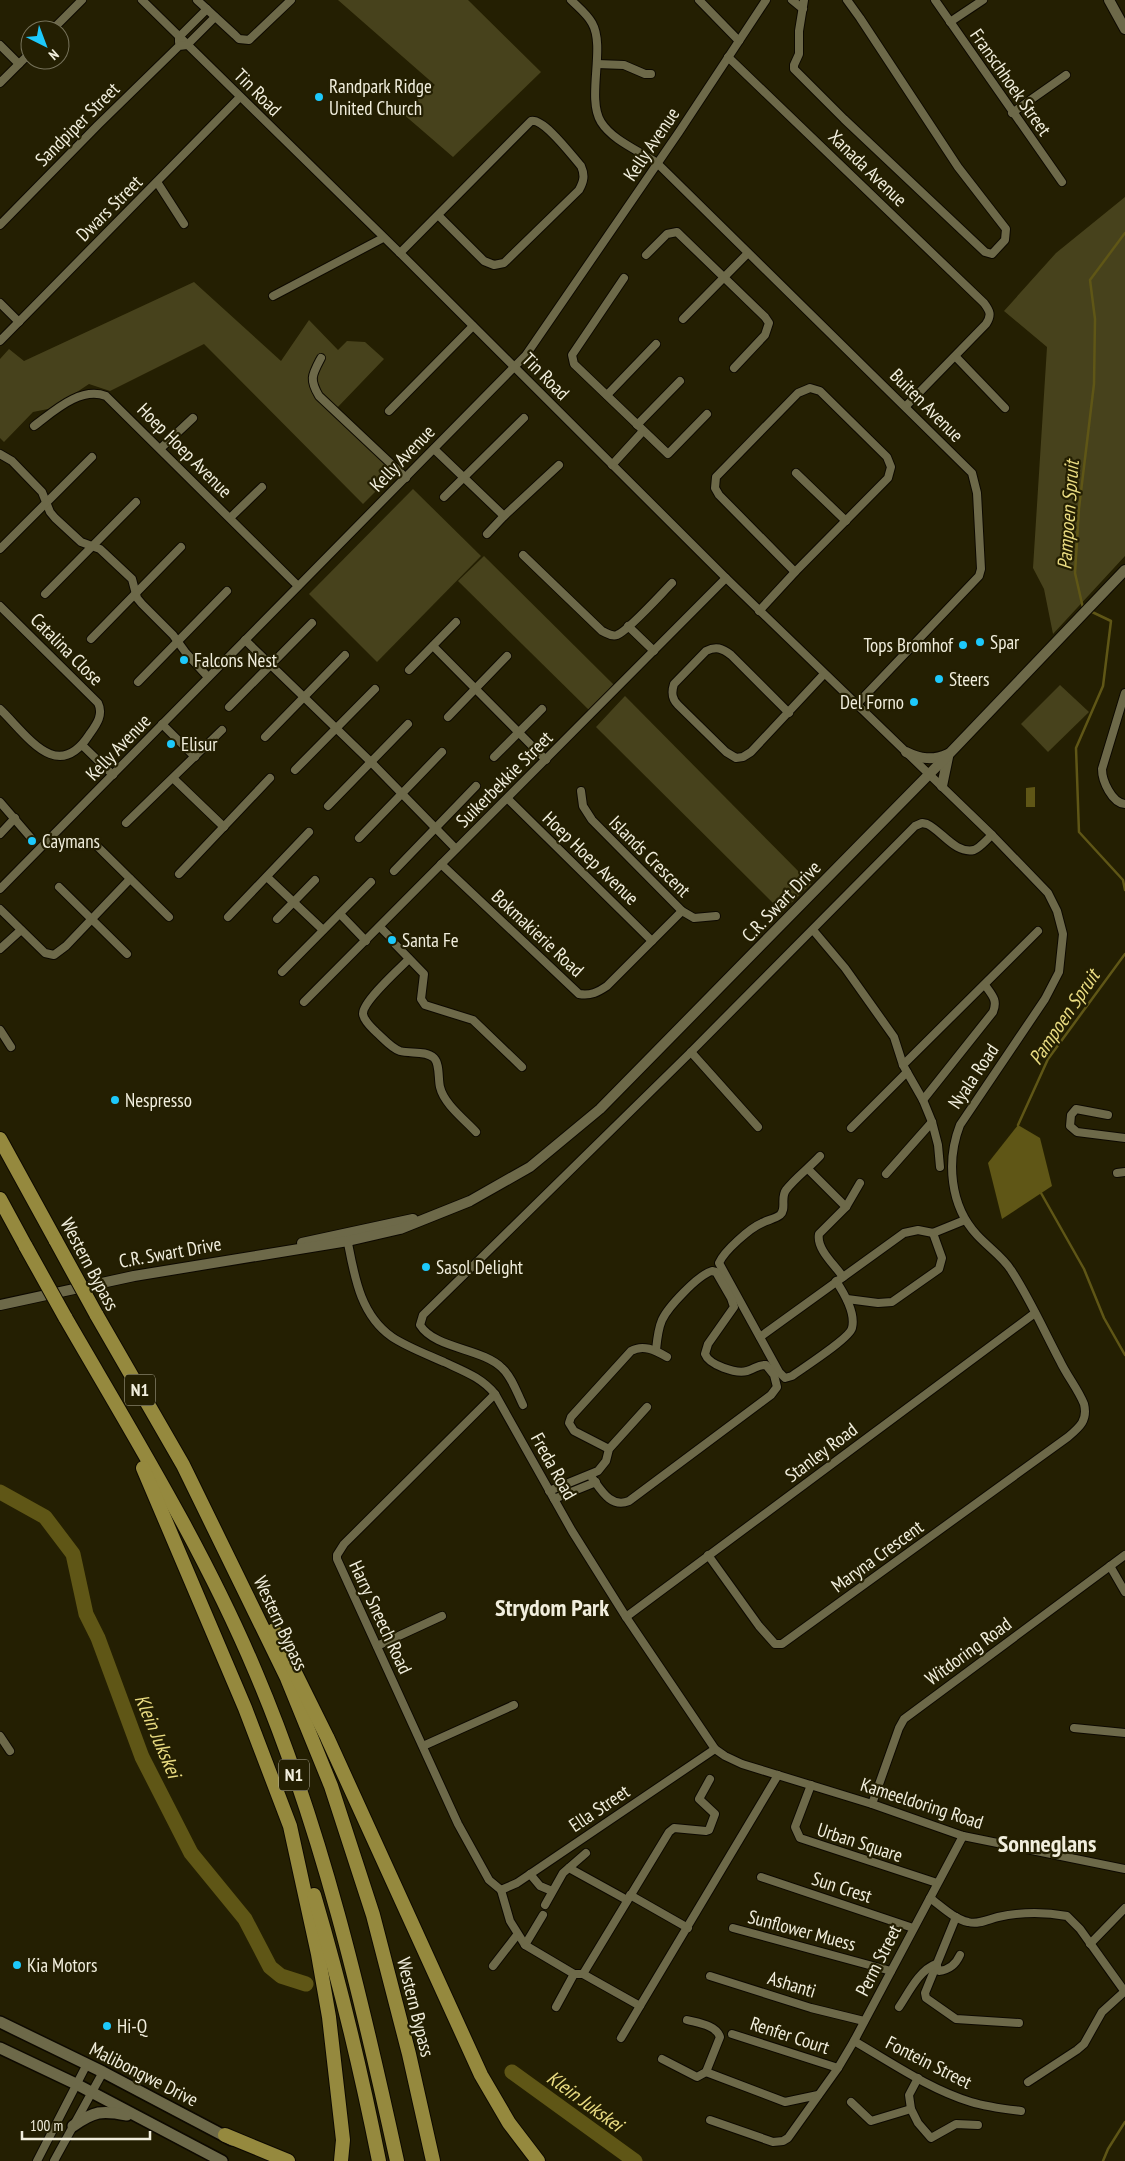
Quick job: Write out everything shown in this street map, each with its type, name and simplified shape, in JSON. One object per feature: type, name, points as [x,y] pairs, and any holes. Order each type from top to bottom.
[{"type":"highway","name":"Western Bypass","points":[[0,1139],[96,1314],[184,1465],[287,1678],[331,1786],[373,1915],[409,2054],[433,2161]]},
{"type":"highway","name":"N1","points":[[0,1200],[208,1570],[256,1673],[298,1785],[338,1912],[376,2064],[397,2161]]},
{"type":"highway","points":[[122,1415],[245,1708],[311,1884],[336,1968],[361,2069],[379,2161]]},
{"type":"highway","points":[[184,1465],[294,1666],[481,2075],[509,2123],[538,2161]]},
{"type":"highway","points":[[290,1826],[314,1936],[329,2017],[343,2140],[341,2161]]},
{"type":"highway","points":[[225,2135],[288,2161]]},
{"type":"main road","name":"Malibongwe Drive","points":[[0,2022],[103,2072],[271,2161]]},
{"type":"main road","points":[[0,2048],[76,2084],[222,2161]]},
{"type":"main road","points":[[73,2126],[87,2116],[99,2111],[138,2117]]},
{"type":"street","points":[[62,20],[82,0]]},
{"type":"street","name":"Tin Road","points":[[142,0],[400,253],[759,611],[929,774]]},
{"type":"street","points":[[196,0],[239,39],[249,40],[291,0]]},
{"type":"street","name":"Buiten Avenue","points":[[571,0],[593,26],[597,64],[596,102],[602,124],[619,139],[657,163],[972,472],[977,493],[981,572],[978,579],[856,705]]},
{"type":"street","name":"Kelly Avenue","points":[[0,889],[34,843],[113,775],[244,640],[515,368],[577,282],[766,0]]},
{"type":"street","points":[[792,0],[802,9]]},
{"type":"street","points":[[804,0],[798,38],[799,54],[794,69],[844,119],[985,252],[992,254],[1005,240],[1006,228],[958,167],[860,18],[846,0]]},
{"type":"street","name":"Franschhoek Street","points":[[935,0],[1012,113],[1062,182]]},
{"type":"street","points":[[950,22],[983,0]]},
{"type":"street","points":[[1108,0],[1125,29]]},
{"type":"street","points":[[704,2],[739,41]]},
{"type":"street","points":[[207,9],[179,37],[178,46],[187,44],[215,17]]},
{"type":"street","points":[[0,45],[19,64],[0,83]]},
{"type":"street","name":"Sandpiper Street","points":[[0,225],[178,46]]},
{"type":"street","name":"Xanada Avenue","points":[[728,57],[984,302],[989,310],[989,320],[956,357]]},
{"type":"street","points":[[597,64],[624,65],[645,74],[651,74]]},
{"type":"street","points":[[1012,113],[1066,75]]},
{"type":"street","name":"Dwars Street","points":[[0,341],[240,97]]},
{"type":"street","points":[[400,253],[531,120],[538,121],[547,128],[581,166],[584,174],[583,183],[579,190],[504,263],[494,265],[484,261],[438,216]]},
{"type":"street","points":[[157,182],[184,224]]},
{"type":"street","points":[[646,255],[667,234],[675,232],[724,276],[768,323],[765,335],[734,368]]},
{"type":"street","points":[[273,296],[383,238]]},
{"type":"street","points":[[683,318],[748,253]]},
{"type":"street","points":[[624,278],[572,355],[574,364],[668,454],[707,414]]},
{"type":"street","points":[[0,303],[19,322]]},
{"type":"street","points":[[389,411],[472,326]]},
{"type":"street","points":[[607,395],[656,344]]},
{"type":"street","points":[[906,406],[956,357],[1005,408]]},
{"type":"street","points":[[321,358],[312,375],[312,381],[319,396],[406,478]]},
{"type":"street","points":[[612,465],[640,428],[680,381]]},
{"type":"street","points":[[759,611],[888,478],[891,467],[887,457],[820,391],[814,388],[804,389],[720,473],[714,482],[719,495],[795,572]]},
{"type":"street","name":"Hoep Hoep Avenue","points":[[34,426],[58,408],[79,397],[101,394],[114,402],[298,586]]},
{"type":"street","points":[[161,448],[193,418]]},
{"type":"street","points":[[444,497],[524,418]]},
{"type":"street","points":[[434,449],[504,516]]},
{"type":"street","points":[[0,454],[12,461],[42,492],[55,518],[81,542],[100,549],[132,580],[142,604],[173,635],[208,677]]},
{"type":"street","points":[[0,549],[92,457]]},
{"type":"street","points":[[487,534],[559,464]]},
{"type":"street","points":[[796,473],[846,521]]},
{"type":"street","points":[[231,517],[262,487]]},
{"type":"street","points":[[45,594],[136,502]]},
{"type":"street","points":[[91,639],[181,547]]},
{"type":"street","points":[[523,555],[602,630],[612,635],[618,634],[628,626],[672,583]]},
{"type":"street","name":"C.R. Swart Drive","points":[[0,1305],[134,1276],[258,1255],[270,1255],[347,1238],[400,1229],[470,1201],[530,1167],[600,1109],[950,753],[1125,570]]},
{"type":"street","name":"Suikerbekkie Street","points":[[304,1002],[726,578]]},
{"type":"street","points":[[138,682],[227,591]]},
{"type":"street","name":"Catalina Close","points":[[0,606],[98,703],[101,712],[82,745],[68,755],[59,758],[43,751],[0,710]]},
{"type":"street","points":[[408,670],[456,622]]},
{"type":"street","points":[[229,707],[312,623]]},
{"type":"street","points":[[628,626],[654,651]]},
{"type":"street","points":[[244,640],[371,762],[456,849]]},
{"type":"street","points":[[433,646],[546,760]]},
{"type":"street","points":[[789,712],[731,655],[719,648],[713,647],[706,651],[674,684],[672,690],[673,698],[678,706],[726,752],[736,758],[744,757],[751,752],[789,712],[824,674]]},
{"type":"street","points":[[265,737],[345,655]]},
{"type":"street","points":[[448,717],[506,656]]},
{"type":"street","points":[[295,770],[375,689]]},
{"type":"street","points":[[1125,693],[1102,769],[1103,778],[1113,797],[1117,802],[1125,804]]},
{"type":"street","points":[[494,757],[542,710]]},
{"type":"street","points":[[162,724],[195,757]]},
{"type":"street","points":[[328,806],[408,724]]},
{"type":"street","points":[[126,823],[174,779],[222,730]]},
{"type":"street","points":[[82,745],[113,775]]},
{"type":"street","points":[[359,838],[442,752]]},
{"type":"street","points":[[906,752],[916,757],[930,758],[939,758],[950,753]]},
{"type":"street","points":[[942,786],[950,753]]},
{"type":"street","name":"Nyala Road","points":[[929,774],[1048,893],[1062,924],[1063,951],[1059,972],[1046,999],[964,1116],[956,1135],[952,1182],[965,1220],[977,1236],[1011,1269],[1084,1404],[1084,1421]]},
{"type":"street","points":[[179,874],[270,778]]},
{"type":"street","points":[[174,779],[224,828]]},
{"type":"street","points":[[394,871],[476,786]]},
{"type":"street","name":"Islands Crescent","points":[[581,791],[583,806],[592,820],[682,911],[694,918],[716,916]]},
{"type":"street","name":"Hoep Hoep Avenue","points":[[508,799],[652,941]]},
{"type":"street","points":[[0,802],[34,843]]},
{"type":"street","points":[[0,834],[15,818]]},
{"type":"street","points":[[523,1405],[502,1368],[490,1360],[430,1335],[423,1329],[420,1320],[423,1315],[691,1052],[919,824],[932,826],[947,840],[962,849],[975,849],[992,835]]},
{"type":"street","points":[[228,917],[309,832]]},
{"type":"street","points":[[97,846],[169,917]]},
{"type":"street","name":"Bokmakierie Road","points":[[441,864],[579,994],[595,993],[607,986],[682,911]]},
{"type":"street","points":[[267,877],[323,930]]},
{"type":"street","points":[[0,909],[50,955],[66,946],[130,880]]},
{"type":"street","points":[[277,919],[315,880]]},
{"type":"street","points":[[282,972],[370,882]]},
{"type":"street","points":[[59,887],[127,954]]},
{"type":"street","points":[[340,914],[366,941]]},
{"type":"street","points":[[380,926],[390,937]]},
{"type":"street","points":[[0,949],[21,930]]},
{"type":"street","points":[[813,930],[845,968],[894,1037],[905,1068],[923,1100],[932,1122],[938,1145],[940,1167]]},
{"type":"street","points":[[852,1128],[905,1068],[1038,931]]},
{"type":"street","points":[[395,944],[424,974],[421,999],[425,1005],[472,1020],[522,1067]]},
{"type":"street","points":[[410,959],[370,1000],[363,1011],[363,1016],[396,1049],[433,1057],[437,1064],[440,1088],[445,1099],[476,1132]]},
{"type":"street","points":[[923,1100],[993,1012],[996,1005],[995,998],[985,986]]},
{"type":"street","points":[[0,1030],[11,1047]]},
{"type":"street","points":[[691,1052],[758,1127]]},
{"type":"street","points":[[1108,1115],[1076,1109],[1071,1115],[1070,1126],[1077,1132],[1125,1138]]},
{"type":"street","points":[[886,1174],[932,1122]]},
{"type":"street","points":[[820,1156],[786,1190],[783,1199],[783,1211],[780,1215],[761,1223],[753,1229],[726,1252],[720,1263],[779,1372],[785,1378],[792,1376],[850,1333],[853,1324],[848,1299],[840,1279],[818,1240],[822,1230],[846,1207],[860,1182]]},
{"type":"street","points":[[808,1169],[846,1207]]},
{"type":"street","points":[[760,1337],[904,1233],[918,1230],[932,1232],[965,1220]]},
{"type":"street","points":[[848,1299],[878,1303],[892,1302],[938,1269],[942,1258],[932,1232]]},
{"type":"street","name":"Freda Road","points":[[347,1238],[358,1287],[364,1304],[372,1318],[384,1330],[402,1343],[474,1376],[487,1385],[495,1394],[549,1491],[626,1617],[715,1749]]},
{"type":"street","points":[[590,1475],[609,1499],[615,1503],[629,1501],[775,1392],[777,1387],[774,1375],[766,1365],[759,1365],[744,1372],[715,1365],[706,1359],[705,1354],[708,1344],[734,1307],[716,1272],[712,1271],[703,1275],[669,1308],[659,1328],[656,1350]]},
{"type":"street","name":"Stanley Road","points":[[626,1617],[1035,1313]]},
{"type":"street","points":[[610,1449],[574,1431],[570,1426],[570,1420],[630,1351],[642,1347],[656,1350],[667,1357]]},
{"type":"street","name":"Harry Sneech Road","points":[[495,1394],[344,1544],[337,1555],[338,1562],[468,1844],[489,1880],[501,1890]]},
{"type":"street","points":[[549,1491],[590,1475],[602,1468],[610,1449],[647,1407]]},
{"type":"street","name":"Maryna Crescent","points":[[708,1556],[759,1626],[775,1644],[782,1644],[1068,1437],[1084,1421]]},
{"type":"street","points":[[554,1499],[596,1482]]},
{"type":"street","name":"Witdoring Road","points":[[872,1804],[899,1728],[904,1720],[1125,1554]]},
{"type":"street","points":[[1110,1566],[1125,1592]]},
{"type":"street","points":[[377,1646],[442,1616]]},
{"type":"street","points":[[423,1746],[514,1705]]},
{"type":"street","points":[[1074,1728],[1125,1733]]},
{"type":"street","points":[[0,1736],[10,1751]]},
{"type":"street","name":"Kameeldoring Road","points":[[715,1749],[742,1764],[872,1804],[963,1836],[1125,1869]]},
{"type":"street","name":"Ella Street","points":[[501,1890],[506,1890],[715,1749]]},
{"type":"street","points":[[621,2038],[778,1775]]},
{"type":"street","points":[[583,1974],[671,1829],[709,1830],[715,1814],[699,1799],[710,1779]]},
{"type":"street","name":"Urban Square","points":[[811,1785],[795,1827],[800,1838],[937,1883]]},
{"type":"street","name":"Perm Street","points":[[710,2120],[773,2142],[783,2141],[788,2138],[838,2068],[854,2041],[963,1836]]},
{"type":"street","points":[[545,1905],[552,1891],[569,1868],[586,1853]]},
{"type":"street","points":[[569,1868],[688,1928]]},
{"type":"street","points":[[530,1874],[540,1886],[552,1891]]},
{"type":"street","name":"Sun Crest","points":[[761,1877],[913,1928]]},
{"type":"street","points":[[501,1890],[510,1921],[525,1945],[574,1974],[583,1974],[640,2006]]},
{"type":"street","points":[[930,1898],[956,1917],[969,1922],[1013,1915],[1062,1915],[1073,1921],[1125,1992],[1102,2012],[1084,2044],[1028,2082]]},
{"type":"street","points":[[1090,1944],[1125,1908]]},
{"type":"street","points":[[525,1945],[543,1915]]},
{"type":"street","points":[[956,1917],[925,1993],[926,1998],[956,2019],[1019,2023]]},
{"type":"street","name":"Sunflower Muess","points":[[733,1928],[891,1971]]},
{"type":"street","points":[[493,1966],[517,1935]]},
{"type":"street","points":[[936,1964],[939,1971],[945,1971],[958,1961],[960,1955]]},
{"type":"street","points":[[899,2008],[918,1979],[931,1966],[936,1964]]},
{"type":"street","points":[[556,2007],[574,1974]]},
{"type":"street","name":"Ashanti","points":[[710,1976],[811,2008],[864,2021]]},
{"type":"street","points":[[662,2059],[698,2077],[706,2072],[720,2037],[717,2030],[687,2020]]},
{"type":"street","name":"Renfer Court","points":[[732,2034],[838,2068]]},
{"type":"street","name":"Fontein Street","points":[[854,2041],[918,2078],[952,2095],[973,2103],[1021,2111]]},
{"type":"street","points":[[37,2161],[87,2064]]},
{"type":"street","points":[[54,2161],[103,2072]]},
{"type":"street","points":[[706,2072],[785,2102],[818,2095]]},
{"type":"street","points":[[918,2078],[909,2095],[911,2109],[918,2123],[931,2138],[956,2124],[978,2125]]},
{"type":"street","points":[[851,2102],[872,2121],[911,2109]]},
{"type":"shaded area","points":[[338,0],[468,0],[541,72],[453,157],[402,113],[435,85]]},
{"type":"shaded area","points":[[1125,197],[1125,556],[1053,634],[1044,589],[1033,568],[1047,347],[1004,311],[1056,253]]},
{"type":"shaded area","points":[[194,282],[281,361],[309,320],[338,350],[347,341],[365,342],[384,359],[335,410],[399,468],[363,504],[204,344],[110,391],[89,384],[53,408],[33,412],[4,442],[0,438],[0,359],[9,349],[24,361]]},
{"type":"shaded area","points":[[413,489],[481,556],[377,662],[309,594]]},
{"type":"shaded area","points":[[484,556],[614,685],[589,710],[458,581]]},
{"type":"shaded area","points":[[1060,685],[1089,712],[1048,752],[1021,724]]},
{"type":"shaded area","points":[[625,696],[811,884],[782,912],[596,727]]},
{"type":"shaded area","points":[[1035,787],[1035,807],[1026,807],[1026,788]]},
{"type":"shaded area","points":[[1018,1125],[1040,1138],[1052,1186],[1002,1219],[988,1163]]},
{"type":"waterway","name":"Pampoen Spruit","points":[[1085,609],[1083,608],[1075,573],[1079,508],[1094,384],[1095,319],[1090,280],[1125,233]]},
{"type":"waterway","name":"Pampoen Spruit","points":[[1090,611],[1111,621],[1103,686],[1076,748],[1079,832],[1123,880],[1125,890]]},
{"type":"waterway","name":"Pampoen Spruit","points":[[1018,1125],[1048,1059],[1125,954]]},
{"type":"waterway","name":"Pampoen Spruit","points":[[1041,1193],[1084,1269],[1104,1318],[1125,1355]]},
{"type":"waterway","name":"Klein Jukskei","points":[[0,1492],[45,1517],[73,1554],[86,1614],[98,1638],[142,1757],[191,1853],[245,1919],[270,1967],[281,1976],[306,1984]]},
{"type":"waterway","name":"Klein Jukskei","points":[[512,2072],[635,2161]]},
{"type":"waterway","name":"Pampoen Spruit","points":[[1103,2161],[1108,2149],[1125,2122]]},
{"type":"place","name":"Randpark Ridge United Church","points":[[319,97]]},
{"type":"place","name":"Spar","points":[[980,642]]},
{"type":"place","name":"Tops Bromhof","points":[[963,645]]},
{"type":"place","name":"Falcons Nest","points":[[184,660]]},
{"type":"place","name":"Steers","points":[[939,679]]},
{"type":"place","name":"Del Forno","points":[[914,702]]},
{"type":"place","name":"Elisur","points":[[171,744]]},
{"type":"place","name":"Caymans","points":[[32,841]]},
{"type":"place","name":"Santa Fe","points":[[392,940]]},
{"type":"place","name":"Nespresso","points":[[115,1100]]},
{"type":"place","name":"Sasol Delight","points":[[426,1267]]},
{"type":"place","name":"Kia Motors","points":[[17,1965]]},
{"type":"place","name":"Hi-Q","points":[[107,2026]]},
{"type":"district","name":"Strydom Park","points":[[552,1608]]},
{"type":"district","name":"Sonneglans","points":[[1047,1844]]}]
